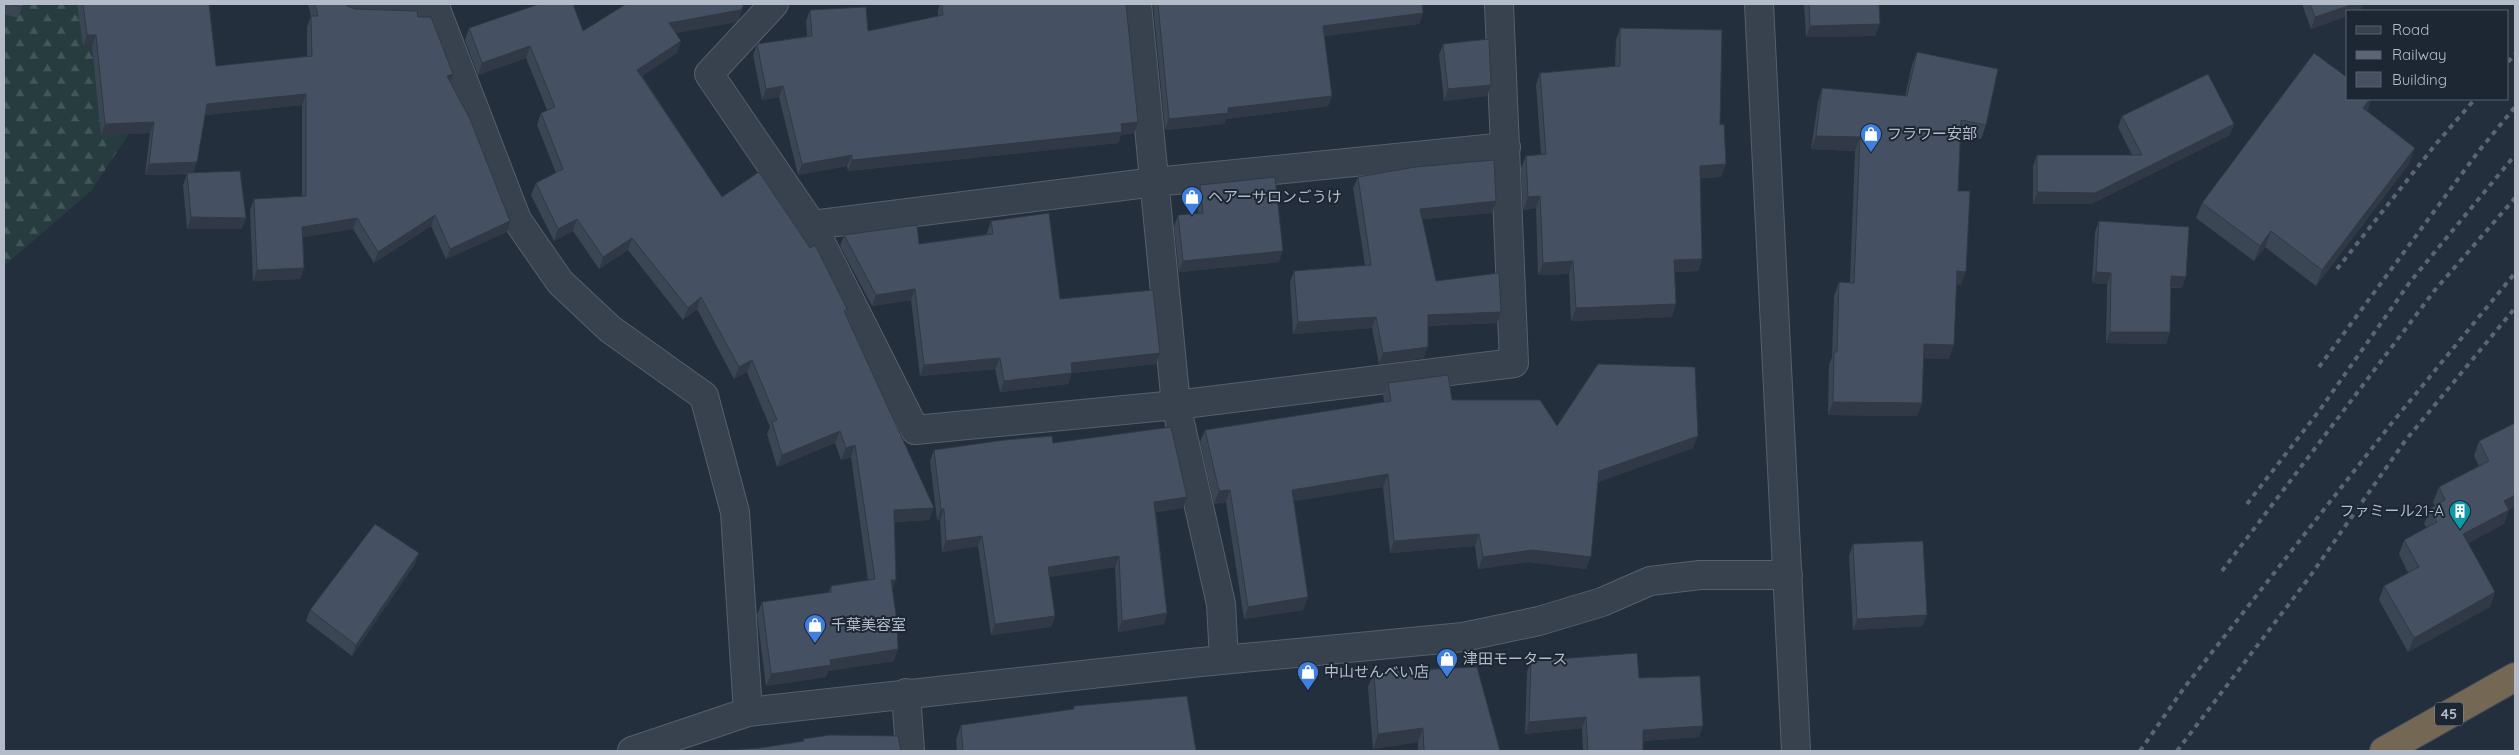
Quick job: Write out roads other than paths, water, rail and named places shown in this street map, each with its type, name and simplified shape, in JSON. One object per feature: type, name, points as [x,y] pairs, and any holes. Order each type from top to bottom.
[{"type":"highway","name":"45","points":[[2384,751],[2515,677]]},
{"type":"street","points":[[352,4],[435,6],[517,220],[560,282],[610,329],[704,396],[735,512],[748,712]]},
{"type":"street","points":[[774,4],[709,74],[812,225],[915,430],[1176,405],[1514,363],[1500,4]]},
{"type":"street","points":[[1138,4],[1176,405],[1221,604],[1224,660]]},
{"type":"street","points":[[1759,4],[1796,751]]},
{"type":"street","points":[[812,225],[1155,182],[1506,147]]},
{"type":"street","points":[[632,751],[748,712],[906,693],[1463,637],[1539,621],[1602,602],[1650,581],[1700,575],[1788,575]]},
{"type":"street","points":[[906,693],[910,751]]},
{"type":"railway","points":[[2509,61],[2515,54]]},
{"type":"railway","points":[[2337,269],[2435,145],[2474,100]]},
{"type":"railway","points":[[2319,367],[2478,152],[2515,107]]},
{"type":"railway","points":[[2247,504],[2319,411],[2410,282],[2515,155]]},
{"type":"railway","points":[[2222,571],[2435,290],[2515,198]]},
{"type":"railway","points":[[2140,751],[2184,688],[2391,424],[2515,273]]},
{"type":"railway","points":[[2177,751],[2308,579],[2405,441],[2515,308]]},
{"type":"place","name":"フラワー安部","points":[[1871,153]]},
{"type":"place","name":"ヘアーサロンごうけ","points":[[1192,216]]},
{"type":"place","name":"ファミール21-A","points":[[2460,530]]},
{"type":"place","name":"千葉美容室","points":[[815,644]]},
{"type":"place","name":"津田モータース","points":[[1447,678]]},
{"type":"place","name":"中山せんべい店","points":[[1308,691]]}]
